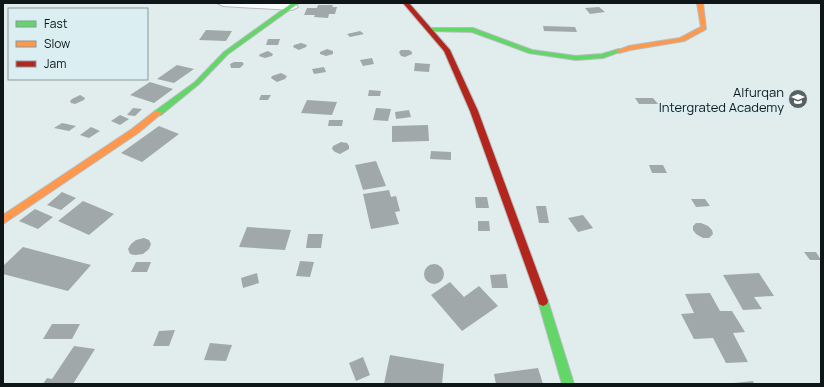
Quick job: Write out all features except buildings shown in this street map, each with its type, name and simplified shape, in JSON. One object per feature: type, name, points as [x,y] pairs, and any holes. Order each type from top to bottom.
[{"type":"street","points":[[223,3],[294,5]]},
{"type":"street","points":[[406,3],[447,50],[477,118],[547,311],[568,384]]},
{"type":"street","points":[[430,29],[473,30],[531,52],[576,58],[603,56],[629,48],[682,40],[704,28],[700,3]]},
{"type":"street","points":[[3,220],[135,131],[197,83],[226,53],[294,5]]},
{"type":"traffic: fast","points":[[158,113],[197,83],[226,53],[296,3]]},
{"type":"traffic: fast","points":[[430,29],[473,30],[531,52],[576,58],[603,56],[619,51]]},
{"type":"traffic: fast","points":[[543,301],[568,384]]},
{"type":"traffic: slow","points":[[619,51],[629,48],[682,40],[704,28],[700,3]]},
{"type":"traffic: slow","points":[[3,220],[135,131],[158,113]]},
{"type":"traffic: jam","points":[[406,3],[447,50],[474,111],[543,301]]},
{"type":"place","name":"Alfurqan Intergrated Academy","points":[[798,99]]}]
